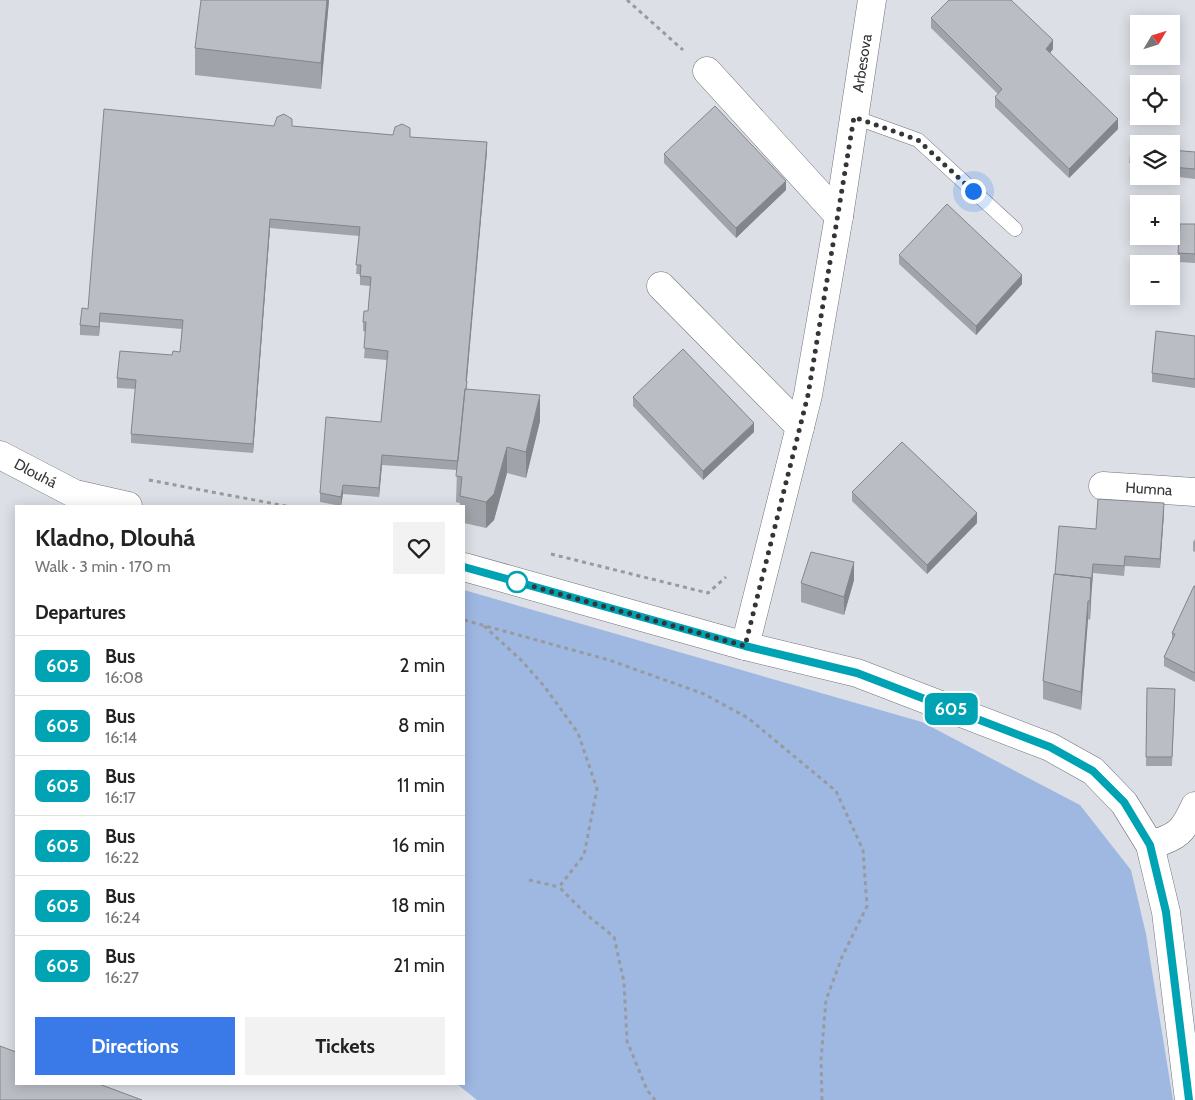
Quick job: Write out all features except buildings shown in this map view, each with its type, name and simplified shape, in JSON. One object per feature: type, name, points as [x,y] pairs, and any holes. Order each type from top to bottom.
[{"type":"street","name":"Arbesova","points":[[745,646],[808,395],[839,216],[872,0]]},
{"type":"street","points":[[707,71],[839,216]]},
{"type":"street","points":[[661,286],[800,428]]},
{"type":"street","name":"Dlouhá","points":[[0,456],[75,494],[124,505]]},
{"type":"street","name":"Humna","points":[[1103,486],[1195,492]]},
{"type":"street","points":[[465,568],[745,646],[857,673],[1050,747],[1093,771],[1124,802],[1150,845],[1166,912],[1189,1100]]},
{"type":"street","points":[[1150,845],[1168,840],[1185,828],[1195,806]]},
{"type":"lane","points":[[854,117],[918,140],[1014,229]]},
{"type":"path","points":[[628,0],[707,71]]},
{"type":"path","points":[[465,620],[609,660],[704,694],[748,718],[836,792],[863,850],[867,906],[842,957],[826,1000],[821,1060],[822,1100]]},
{"type":"path","points":[[483,625],[521,660],[544,686],[578,733],[597,790],[584,855],[560,887]]},
{"type":"path","points":[[529,880],[560,887],[614,937],[624,982],[627,1041],[647,1090],[655,1100]]},
{"type":"shaded area","points":[[465,590],[922,722],[1080,805],[1131,870],[1146,934],[1173,1100],[477,1100],[458,1085],[465,1085]]},
{"type":"bus line","name":"605","points":[[465,567],[745,646],[857,673],[1050,747],[1093,771],[1124,802],[1150,845],[1166,912],[1189,1100]]},
{"type":"route","points":[[517,582],[745,646],[808,395],[854,117],[918,140],[973,191]]}]
